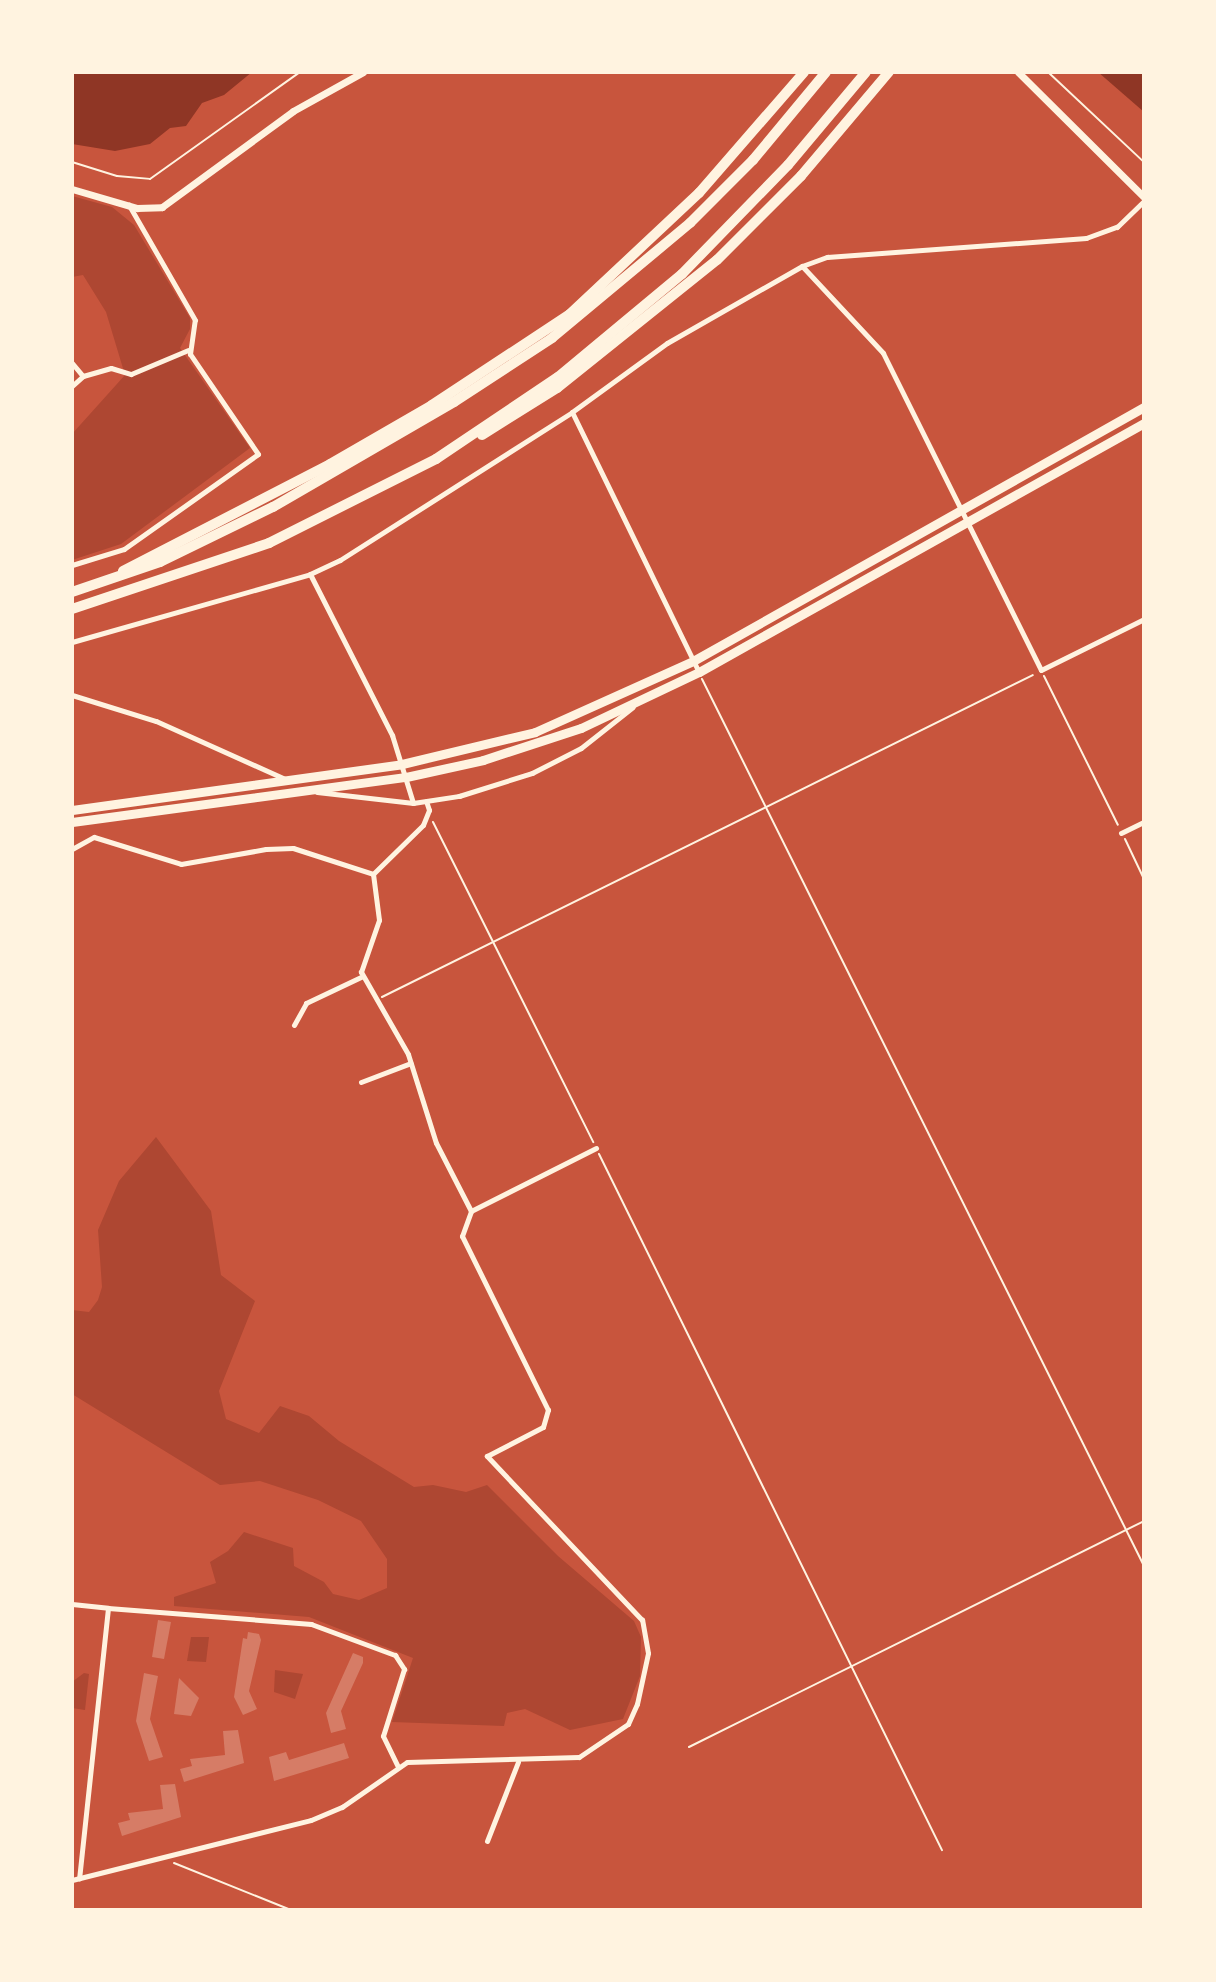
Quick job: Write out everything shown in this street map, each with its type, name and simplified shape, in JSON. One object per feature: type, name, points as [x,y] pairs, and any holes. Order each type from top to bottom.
[{"type":"highway","points":[[105,583],[138,562],[330,464],[432,405],[570,314],[699,192],[804,72]]},
{"type":"highway","points":[[72,592],[105,583],[208,541],[273,507],[454,402],[552,338],[621,285],[690,223],[753,160],[826,72]]},
{"type":"highway","points":[[436,460],[558,377],[682,274],[788,166],[866,72]]},
{"type":"highway","points":[[72,609],[269,543],[436,460],[557,388],[717,260],[801,176],[889,72]]},
{"type":"main road","points":[[72,810],[402,764],[535,732],[693,661],[1144,407]]},
{"type":"main road","points":[[72,822],[300,789],[406,777],[532,746],[638,703],[699,672],[1144,423]]},
{"type":"street","points":[[72,189],[154,209],[172,203],[293,111],[363,72]]},
{"type":"street","points":[[72,642],[310,574],[385,535],[572,412],[667,343],[802,266],[827,257],[1086,238],[1117,227],[1144,199],[1018,72]]},
{"type":"street","points":[[72,565],[124,549],[258,454],[188,350],[195,320],[129,205]]},
{"type":"street","points":[[802,266],[876,341],[899,382],[1041,670],[1144,619]]},
{"type":"street","points":[[72,386],[83,376],[111,368],[131,374],[188,350]]},
{"type":"street","points":[[72,363],[83,376]]},
{"type":"street","points":[[572,412],[699,672]]},
{"type":"street","points":[[310,574],[402,764],[413,803]]},
{"type":"street","points":[[72,695],[156,721],[285,779]]},
{"type":"street","points":[[300,789],[413,803],[459,796],[532,773],[581,748],[638,703]]},
{"type":"street","points":[[373,874],[428,816],[426,801]]},
{"type":"street","points":[[1121,833],[1144,822]]},
{"type":"street","points":[[72,849],[94,838],[181,864],[266,849],[293,849],[373,874]]},
{"type":"street","points":[[72,1880],[311,1820],[342,1807],[398,1767],[416,1760],[518,1762],[579,1757],[628,1724],[644,1679],[648,1638],[642,1619],[487,1455],[543,1427],[548,1410],[463,1236],[471,1211],[436,1143],[411,1063],[363,976],[363,957],[379,920],[373,874]]},
{"type":"street","points":[[294,1024],[306,1003],[363,976]]},
{"type":"street","points":[[361,1082],[411,1063]]},
{"type":"street","points":[[471,1211],[596,1147]]},
{"type":"street","points":[[72,1604],[311,1624],[395,1655],[404,1669],[383,1736],[398,1767]]},
{"type":"street","points":[[79,1878],[108,1608]]},
{"type":"street","points":[[487,1841],[518,1762]]},
{"type":"path","points":[[72,162],[117,176],[150,179],[300,72]]},
{"type":"path","points":[[1048,72],[1144,162]]},
{"type":"path","points":[[378,999],[1041,670],[1144,879]]},
{"type":"path","points":[[699,672],[1144,1566]]},
{"type":"path","points":[[428,816],[494,941],[942,1850]]},
{"type":"path","points":[[689,1747],[1144,1521]]},
{"type":"path","points":[[164,1859],[291,1910]]},
{"type":"shaded area","points":[[72,72],[252,72],[224,95],[202,103],[186,126],[170,128],[150,144],[115,151],[72,144]]},
{"type":"shaded area","points":[[1098,72],[1144,72],[1144,112]]},
{"type":"shaded area","points":[[72,196],[112,207],[134,225],[190,318],[190,329],[180,348],[250,448],[121,544],[72,560],[72,434],[125,375],[106,312],[83,275],[72,277]]},
{"type":"shaded area","points":[[156,1137],[211,1211],[221,1275],[255,1301],[219,1391],[226,1419],[259,1433],[280,1406],[309,1416],[339,1441],[414,1487],[433,1485],[466,1492],[487,1485],[558,1556],[634,1621],[641,1637],[640,1676],[623,1719],[570,1730],[525,1709],[507,1713],[504,1726],[392,1722],[413,1658],[309,1617],[174,1606],[174,1597],[216,1583],[210,1562],[228,1551],[244,1532],[293,1548],[294,1566],[324,1582],[333,1594],[359,1600],[387,1588],[387,1559],[361,1521],[318,1500],[260,1481],[220,1485],[72,1394],[72,1310],[89,1312],[98,1300],[102,1287],[98,1230],[119,1181]]},
{"type":"shaded area","points":[[191,1637],[209,1637],[206,1662],[187,1661]]},
{"type":"shaded area","points":[[275,1670],[303,1674],[295,1699],[274,1692]]},
{"type":"shaded area","points":[[84,1673],[89,1674],[85,1710],[72,1708],[72,1682]]},
{"type":"building","points":[[158,1620],[171,1622],[164,1659],[152,1657]]},
{"type":"building","points":[[248,1632],[259,1634],[261,1640],[249,1691],[257,1709],[243,1715],[234,1697],[243,1638],[247,1639]]},
{"type":"building","points":[[353,1653],[363,1657],[363,1663],[341,1711],[346,1729],[331,1733],[326,1713]]},
{"type":"building","points":[[144,1673],[158,1676],[150,1719],[163,1757],[149,1761],[136,1721]]},
{"type":"building","points":[[179,1678],[199,1698],[191,1716],[174,1714]]},
{"type":"building","points":[[238,1730],[244,1763],[184,1782],[180,1769],[192,1766],[190,1759],[225,1755],[223,1731]]},
{"type":"building","points":[[344,1743],[349,1758],[274,1781],[269,1757],[286,1752],[289,1760]]},
{"type":"building","points":[[175,1784],[181,1817],[122,1836],[118,1823],[130,1820],[128,1813],[163,1809],[160,1785]]}]
